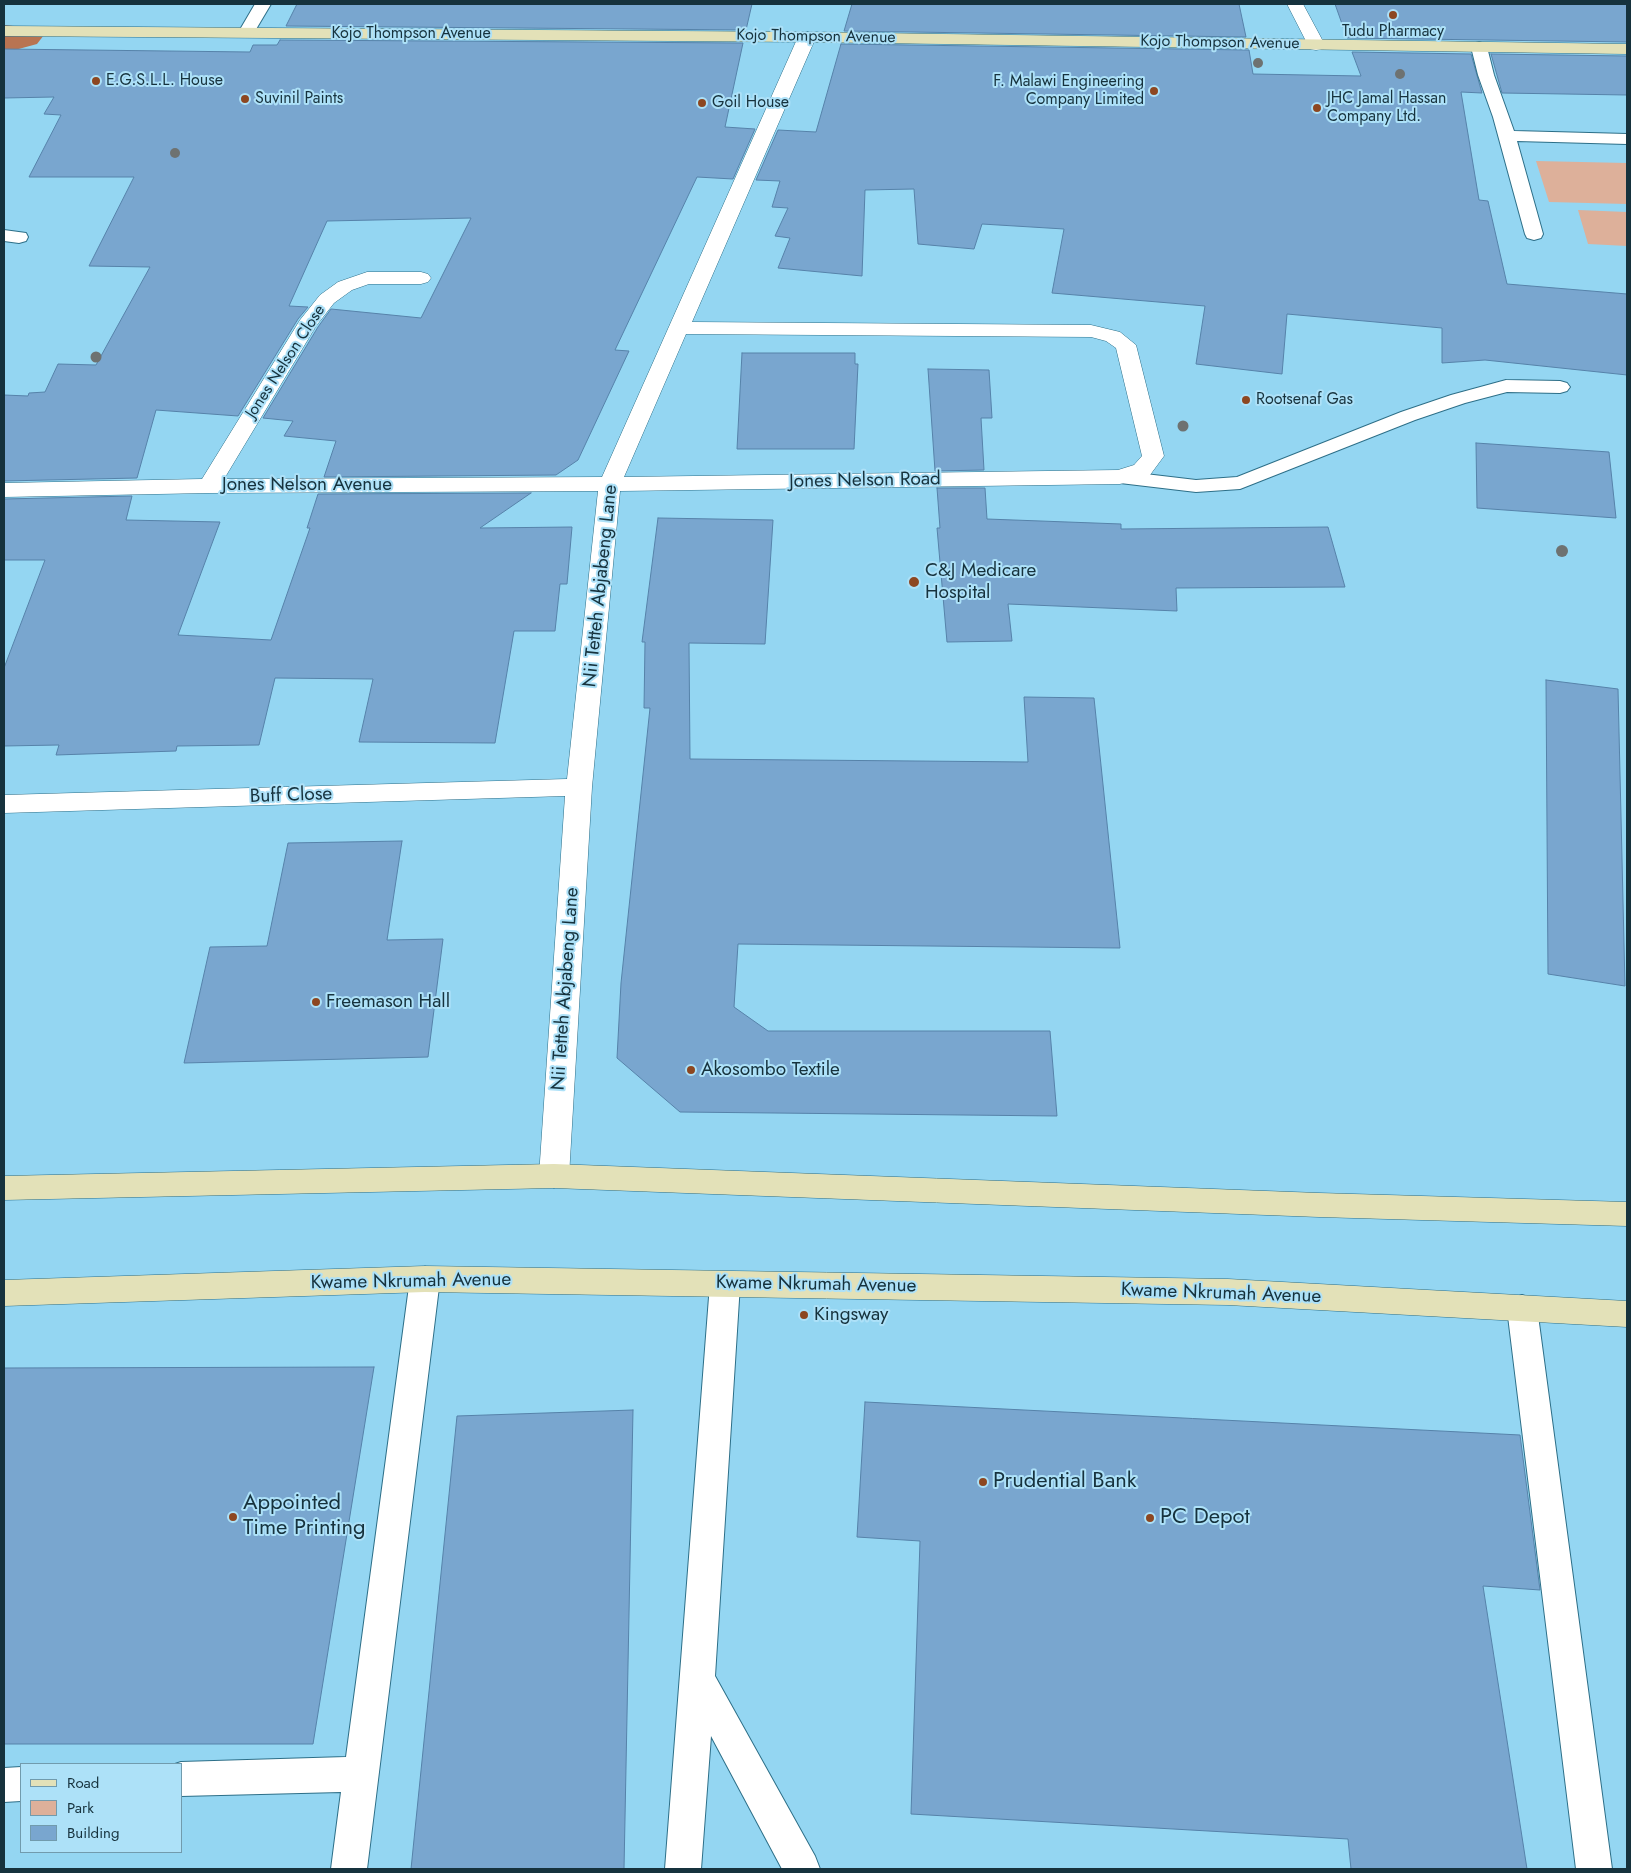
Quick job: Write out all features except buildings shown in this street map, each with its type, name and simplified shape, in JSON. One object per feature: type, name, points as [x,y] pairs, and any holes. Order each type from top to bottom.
[{"type":"main road","name":"Kojo Thompson Avenue","points":[[4,31],[807,36],[1627,49]]},
{"type":"main road","points":[[4,1188],[554,1176],[1319,1205],[1627,1214]]},
{"type":"main road","name":"Kwame Nkrumah Avenue","points":[[4,1293],[425,1279],[1228,1292],[1627,1314]]},
{"type":"street","points":[[1295,4],[1316,45]]},
{"type":"street","name":"Nii Tetteh Abjabeng Lane","points":[[554,1176],[579,787],[610,484],[807,36]]},
{"type":"street","name":"Jones Nelson Close","points":[[209,486],[307,324],[326,299],[345,286],[367,278],[421,278]]},
{"type":"street","name":"Jones Nelson Road","points":[[610,484],[1120,477],[1142,470],[1153,456],[1126,345],[1113,336],[1091,331],[679,328]]},
{"type":"street","name":"Jones Nelson Avenue","points":[[4,490],[209,486],[610,484]]},
{"type":"street","name":"Buff Close","points":[[4,804],[579,787]]},
{"type":"lane","points":[[246,33],[263,4]]},
{"type":"lane","points":[[1478,47],[1507,136],[1534,234]]},
{"type":"lane","points":[[1507,136],[1627,139]]},
{"type":"lane","points":[[1120,477],[1196,486],[1240,483],[1408,416],[1458,399],[1506,386],[1560,387]]},
{"type":"lane","points":[[350,1869],[425,1279]]},
{"type":"lane","points":[[683,1869],[725,1284]]},
{"type":"lane","points":[[1522,1308],[1594,1869]]},
{"type":"lane","points":[[698,1678],[802,1869]]},
{"type":"lane","points":[[182,1779],[362,1774]]},
{"type":"lane","points":[[4,1785],[20,1784]]},
{"type":"green space","points":[[1536,161],[1627,163],[1627,204],[1549,202]]},
{"type":"green space","points":[[1578,210],[1627,212],[1627,246],[1588,244]]},
{"type":"shaded area","points":[[4,25],[23,27],[44,35],[37,44],[4,53]]},
{"type":"place","name":"Tudu Pharmacy","points":[[1393,15]]},
{"type":"place","name":"E.G.S.L.L. House","points":[[96,81]]},
{"type":"place","name":"F. Malawi Engineering Company Limited","points":[[1154,91]]},
{"type":"place","name":"Suvinil Paints","points":[[245,99]]},
{"type":"place","name":"Goil House","points":[[702,103]]},
{"type":"place","name":"JHC Jamal Hassan Company Ltd.","points":[[1317,108]]},
{"type":"place","name":"Rootsenaf Gas","points":[[1246,400]]},
{"type":"place","name":"C&J Medicare Hospital","points":[[914,582]]},
{"type":"place","name":"Freemason Hall","points":[[316,1002]]},
{"type":"place","name":"Akosombo Textile","points":[[691,1070]]},
{"type":"place","name":"Kingsway","points":[[804,1315]]},
{"type":"place","name":"Prudential Bank","points":[[983,1482]]},
{"type":"place","name":"Appointed Time Printing","points":[[233,1517]]},
{"type":"place","name":"PC Depot","points":[[1150,1518]]}]
